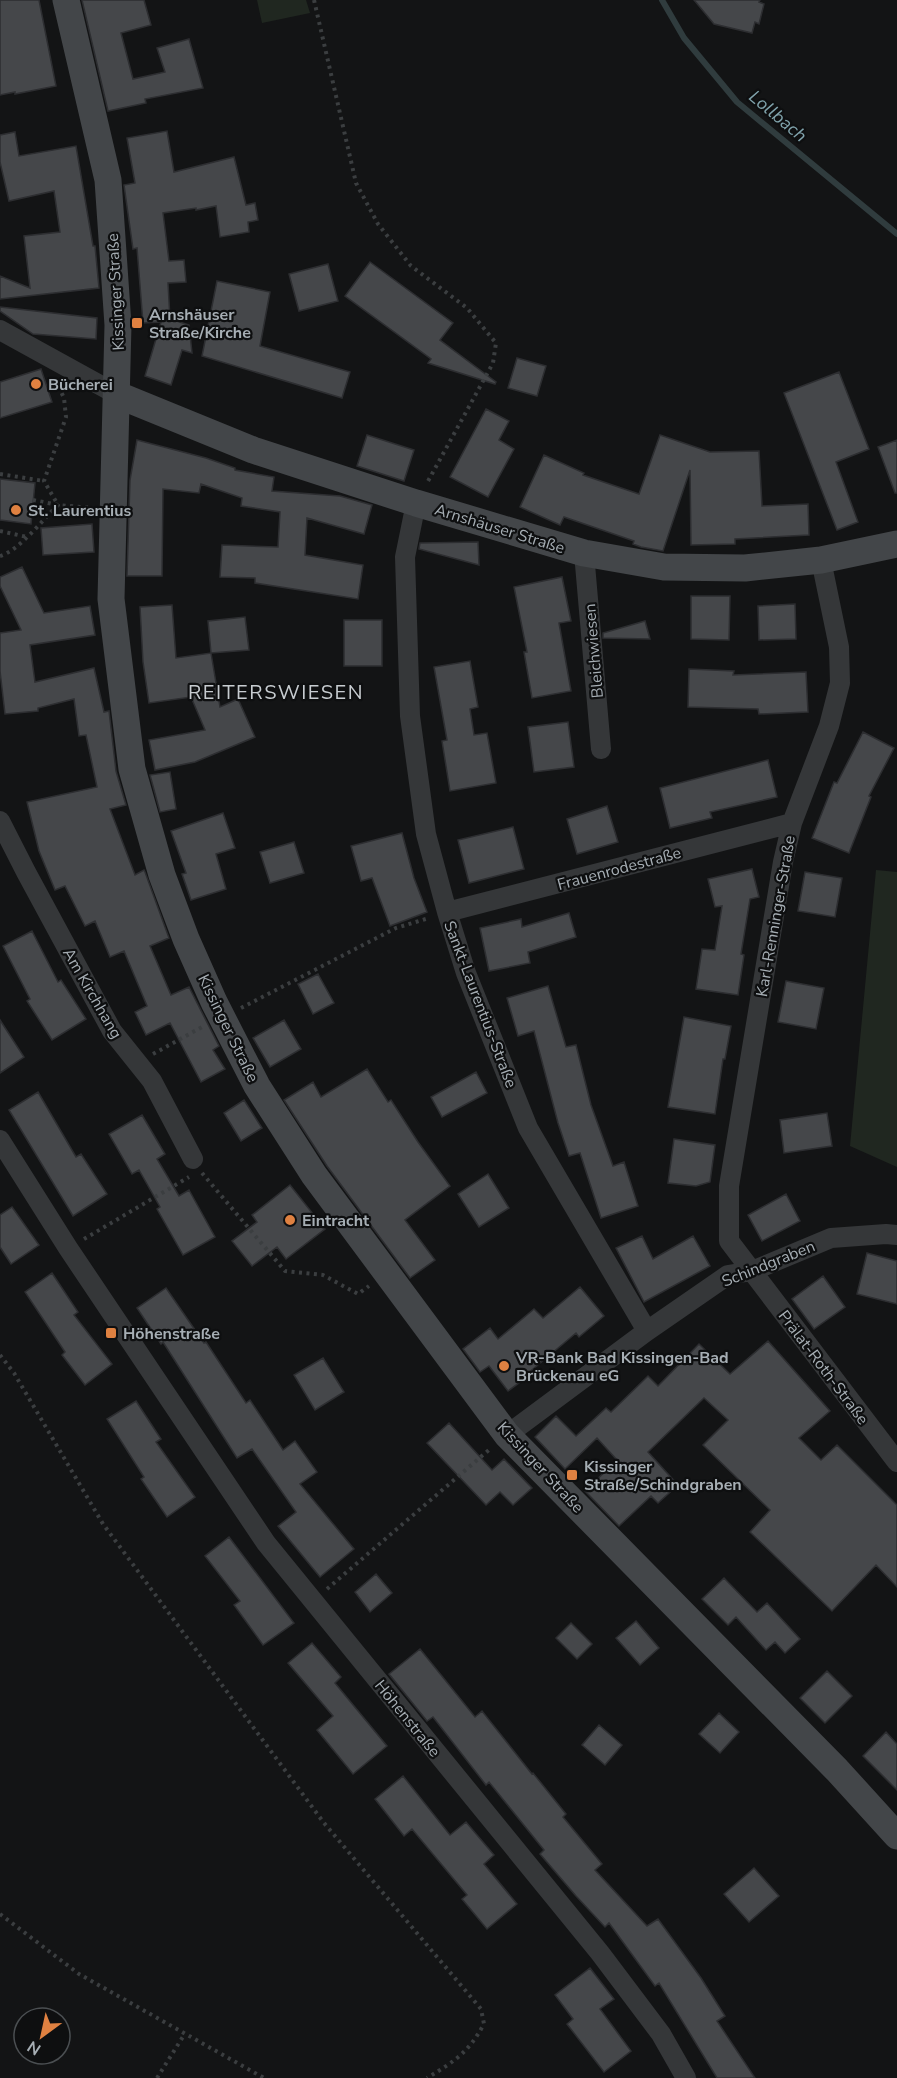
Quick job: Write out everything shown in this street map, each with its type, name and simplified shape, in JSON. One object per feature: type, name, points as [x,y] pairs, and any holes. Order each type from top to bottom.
[{"type":"street","name":"Kissinger Straße","points":[[66,0],[108,180],[118,307],[118,395],[111,599],[132,769],[162,875],[186,939],[222,1018],[258,1086],[314,1175],[507,1435],[894,1826]]},
{"type":"street","points":[[0,330],[118,395]]},
{"type":"street","name":"Arnshäuser Straße","points":[[118,395],[253,450],[416,503],[584,553],[664,567],[745,568],[821,560],[897,544]]},
{"type":"street","name":"Sankt-Laurentius-Straße","points":[[416,503],[405,557],[410,716],[426,834],[447,912],[466,973],[528,1128],[647,1331]]},
{"type":"street","name":"Bleichwiesen","points":[[584,553],[601,748]]},
{"type":"street","name":"Karl-Renninger-Straße","points":[[752,1271],[729,1241],[729,1186],[783,862],[792,823],[829,726],[840,683],[839,647],[821,560]]},
{"type":"street","name":"Am Kirchhang","points":[[0,821],[112,1031],[152,1081],[196,1165]]},
{"type":"street","name":"Frauenrodestraße","points":[[447,912],[792,823]]},
{"type":"street","name":"Höhenstraße","points":[[0,1140],[68,1248],[266,1543],[600,1953],[661,2034],[686,2078]]},
{"type":"street","name":"Schindgraben","points":[[507,1435],[647,1331],[728,1275],[752,1271],[831,1238],[897,1235]]},
{"type":"street","name":"Prälat-Roth-Straße","points":[[752,1271],[897,1462]]},
{"type":"path","points":[[314,0],[356,183],[378,224],[411,266],[467,308],[496,343],[493,363],[416,503]]},
{"type":"path","points":[[56,381],[64,398],[66,417],[44,481],[58,505]]},
{"type":"path","points":[[0,474],[44,481]]},
{"type":"path","points":[[33,500],[114,511]]},
{"type":"path","points":[[0,556],[5,555],[27,537],[58,505]]},
{"type":"path","points":[[0,531],[27,537]]},
{"type":"path","points":[[138,1063],[202,1027],[396,928],[447,912]]},
{"type":"path","points":[[68,1248],[196,1165],[285,1271],[323,1275],[358,1294],[386,1272]]},
{"type":"path","points":[[0,1355],[14,1373],[110,1533],[324,1823],[481,2009],[484,2024],[473,2044],[455,2061],[427,2078]]},
{"type":"path","points":[[313,1601],[507,1435]]},
{"type":"path","points":[[0,1914],[78,1974],[264,2078]]},
{"type":"path","points":[[157,2078],[184,2035]]},
{"type":"shaded area","points":[[257,0],[306,0],[310,13],[262,23]]},
{"type":"shaded area","points":[[876,870],[897,872],[897,1167],[850,1146]]},
{"type":"building","points":[[0,0],[39,0],[56,86],[0,95]]},
{"type":"building","points":[[82,0],[144,0],[151,25],[121,33],[133,79],[165,72],[157,48],[189,39],[203,88],[145,99],[146,103],[108,111]]},
{"type":"building","points":[[694,0],[760,0],[759,2],[764,4],[759,24],[755,22],[752,33],[714,24]]},
{"type":"building","points":[[167,131],[174,172],[234,157],[246,205],[255,203],[258,220],[248,222],[249,232],[220,237],[216,206],[163,213],[169,261],[184,260],[186,282],[168,283],[170,319],[189,325],[192,353],[182,350],[171,385],[145,376],[161,322],[143,323],[137,248],[133,249],[124,185],[135,183],[127,138]]},
{"type":"building","points":[[15,132],[19,156],[76,146],[93,246],[95,246],[99,288],[0,299],[0,276],[30,288],[24,236],[60,232],[54,191],[9,201],[0,162],[0,135]]},
{"type":"building","points":[[370,262],[453,323],[440,340],[496,382],[495,384],[428,363],[431,359],[345,296]]},
{"type":"building","points":[[328,264],[338,301],[299,311],[289,274]]},
{"type":"building","points":[[217,281],[270,292],[260,346],[350,372],[342,398],[202,356]]},
{"type":"building","points":[[0,307],[97,318],[96,339],[33,334],[0,311]]},
{"type":"building","points":[[517,358],[546,366],[537,396],[508,388]]},
{"type":"building","points":[[41,369],[52,402],[0,418],[0,382]]},
{"type":"building","points":[[839,372],[869,449],[836,462],[858,522],[837,530],[784,393]]},
{"type":"building","points":[[486,409],[509,421],[499,440],[514,449],[488,497],[450,477]]},
{"type":"building","points":[[367,435],[414,450],[404,481],[357,466]]},
{"type":"building","points":[[660,435],[710,452],[759,451],[762,506],[808,504],[809,535],[735,539],[735,544],[691,545],[690,470],[663,551],[641,547],[633,544],[634,541],[564,517],[560,525],[520,507],[544,455],[584,473],[583,475],[639,494]]},
{"type":"building","points":[[137,440],[206,458],[235,468],[235,470],[274,477],[272,491],[340,496],[372,505],[364,534],[307,518],[305,555],[363,565],[358,599],[255,583],[255,578],[220,577],[222,545],[278,547],[280,512],[241,506],[242,498],[201,484],[199,493],[163,489],[162,576],[127,576],[130,480]]},
{"type":"building","points":[[897,440],[897,493],[895,493],[878,447]]},
{"type":"building","name":"St. Laurentius","points":[[0,479],[35,483],[31,524],[0,520]]},
{"type":"building","points":[[92,524],[94,552],[43,555],[41,528]]},
{"type":"building","points":[[478,542],[479,565],[419,549],[420,543]]},
{"type":"building","points":[[22,567],[44,613],[90,606],[95,635],[30,645],[35,682],[94,668],[104,712],[109,711],[116,771],[126,805],[110,809],[135,875],[144,870],[145,872],[169,938],[150,946],[171,995],[189,987],[219,1046],[213,1050],[225,1069],[201,1082],[170,1023],[146,1035],[135,1012],[147,1006],[124,951],[110,957],[95,921],[85,926],[65,886],[55,890],[39,851],[27,802],[97,787],[86,735],[79,736],[74,699],[38,708],[38,711],[5,714],[0,671],[0,633],[21,630],[0,586],[0,577]]},
{"type":"building","points":[[562,577],[571,621],[559,623],[571,691],[532,698],[524,652],[527,652],[514,587]]},
{"type":"building","points":[[691,596],[730,596],[729,640],[691,639]]},
{"type":"building","points":[[795,604],[796,639],[759,640],[758,606]]},
{"type":"building","points":[[172,605],[176,658],[211,653],[220,707],[238,699],[255,737],[195,762],[155,770],[149,740],[205,730],[191,697],[149,703],[143,662],[140,607]]},
{"type":"building","points":[[245,617],[249,650],[211,653],[208,621]]},
{"type":"building","points":[[344,620],[382,620],[382,666],[344,666]]},
{"type":"building","points":[[645,621],[650,639],[603,638],[603,633]]},
{"type":"building","points":[[470,661],[478,707],[470,709],[474,735],[487,733],[496,783],[450,791],[442,741],[447,740],[434,667]]},
{"type":"building","points":[[689,669],[734,671],[733,675],[806,672],[808,712],[759,714],[758,709],[688,707]]},
{"type":"building","points":[[568,722],[574,767],[534,772],[528,727]]},
{"type":"building","points":[[863,732],[894,748],[869,796],[871,797],[849,853],[812,838],[834,782],[837,783]]},
{"type":"building","points":[[768,760],[777,797],[710,812],[712,818],[670,828],[660,788]]},
{"type":"building","points":[[170,772],[176,809],[160,812],[150,775]]},
{"type":"building","points":[[607,806],[618,842],[577,854],[567,819]]},
{"type":"building","points":[[223,813],[235,848],[216,854],[226,889],[191,900],[182,874],[186,873],[171,831]]},
{"type":"building","points":[[513,827],[524,869],[469,883],[458,840]]},
{"type":"building","points":[[402,833],[414,878],[427,912],[390,926],[372,878],[361,881],[351,846]]},
{"type":"building","points":[[294,842],[304,873],[270,883],[260,852]]},
{"type":"building","points":[[752,869],[759,897],[750,899],[741,954],[744,955],[738,995],[696,989],[702,949],[715,950],[722,906],[715,907],[708,879]]},
{"type":"building","points":[[805,872],[842,878],[835,917],[798,911]]},
{"type":"building","points":[[569,913],[576,937],[528,952],[530,963],[489,971],[480,928],[521,919],[522,927]]},
{"type":"building","points":[[32,931],[58,982],[61,980],[86,1019],[52,1040],[27,1001],[30,999],[3,946]]},
{"type":"building","points":[[318,974],[334,1003],[313,1014],[298,984]]},
{"type":"building","points":[[786,981],[824,988],[816,1029],[778,1022]]},
{"type":"building","points":[[548,986],[566,1047],[576,1045],[591,1105],[613,1166],[624,1162],[638,1206],[601,1218],[580,1153],[569,1156],[534,1031],[518,1036],[507,998]]},
{"type":"building","points":[[684,1017],[731,1026],[725,1059],[723,1059],[715,1114],[668,1107]]},
{"type":"building","points":[[0,1020],[24,1057],[0,1073]]},
{"type":"building","points":[[284,1020],[301,1049],[270,1067],[253,1038]]},
{"type":"building","points":[[367,1069],[388,1102],[391,1100],[450,1186],[405,1220],[435,1260],[410,1278],[327,1166],[284,1100],[313,1082],[321,1097]]},
{"type":"building","points":[[476,1072],[487,1093],[442,1117],[431,1097]]},
{"type":"building","points":[[38,1092],[76,1157],[81,1154],[107,1194],[73,1216],[9,1110]]},
{"type":"building","points":[[244,1100],[262,1128],[241,1141],[224,1113]]},
{"type":"building","points":[[827,1113],[832,1146],[784,1153],[780,1120]]},
{"type":"building","points":[[142,1115],[165,1154],[157,1159],[179,1196],[189,1190],[215,1237],[183,1255],[157,1209],[160,1207],[139,1170],[132,1174],[109,1134]]},
{"type":"building","points":[[674,1139],[715,1145],[710,1182],[696,1186],[668,1183]]},
{"type":"building","points":[[488,1174],[509,1208],[479,1227],[458,1194]]},
{"type":"building","points":[[290,1185],[325,1229],[286,1259],[277,1247],[252,1266],[232,1241],[257,1222],[252,1215]]},
{"type":"building","points":[[786,1194],[800,1221],[762,1241],[748,1215]]},
{"type":"building","points":[[12,1207],[39,1245],[11,1264],[0,1247],[0,1215]]},
{"type":"building","points":[[642,1236],[653,1259],[693,1236],[710,1266],[644,1302],[616,1248]]},
{"type":"building","points":[[867,1253],[897,1261],[897,1304],[857,1294]]},
{"type":"building","points":[[52,1273],[78,1312],[74,1315],[112,1364],[85,1385],[62,1355],[65,1352],[25,1292]]},
{"type":"building","points":[[823,1276],[845,1307],[814,1329],[792,1299]]},
{"type":"building","points":[[580,1287],[604,1316],[579,1337],[576,1333],[508,1391],[489,1366],[480,1372],[463,1349],[490,1328],[498,1339],[534,1309],[543,1318]]},
{"type":"building","points":[[166,1288],[204,1343],[206,1342],[246,1403],[250,1400],[283,1450],[295,1441],[317,1472],[300,1484],[354,1549],[320,1577],[278,1526],[296,1512],[252,1449],[237,1458],[163,1342],[161,1344],[137,1308]]},
{"type":"building","points":[[768,1341],[830,1411],[799,1438],[821,1460],[837,1445],[897,1505],[897,1587],[876,1565],[832,1611],[750,1532],[770,1510],[703,1445],[728,1420],[704,1398],[648,1452],[678,1485],[658,1503],[651,1496],[619,1526],[585,1491],[617,1460],[597,1438],[565,1469],[535,1437],[556,1416],[576,1436],[606,1408],[611,1412],[648,1376],[658,1386],[699,1344],[730,1374]]},
{"type":"building","points":[[323,1358],[344,1392],[315,1410],[294,1375]]},
{"type":"building","points":[[136,1401],[161,1439],[156,1442],[195,1497],[167,1517],[141,1479],[144,1477],[107,1419]]},
{"type":"building","points":[[449,1423],[492,1470],[504,1459],[532,1488],[513,1505],[500,1492],[486,1505],[427,1443]]},
{"type":"building","points":[[229,1537],[294,1623],[263,1645],[234,1605],[240,1601],[205,1556]]},
{"type":"building","points":[[376,1574],[392,1593],[370,1612],[355,1592]]},
{"type":"building","points":[[724,1578],[757,1612],[767,1603],[800,1639],[785,1653],[775,1642],[766,1650],[736,1617],[728,1625],[702,1599]]},
{"type":"building","points":[[636,1621],[659,1648],[640,1665],[616,1638]]},
{"type":"building","points":[[571,1623],[592,1644],[577,1659],[556,1638]]},
{"type":"building","points":[[312,1643],[341,1677],[335,1683],[387,1746],[353,1774],[317,1730],[333,1716],[288,1663]]},
{"type":"building","points":[[420,1649],[475,1717],[482,1711],[566,1814],[563,1817],[602,1864],[595,1870],[647,1926],[658,1919],[701,1978],[725,2016],[717,2021],[755,2078],[717,2078],[659,1983],[655,1986],[609,1923],[605,1927],[576,1896],[540,1854],[544,1850],[489,1782],[486,1785],[433,1717],[427,1721],[389,1674]]},
{"type":"building","points":[[827,1671],[852,1696],[825,1723],[800,1698]]},
{"type":"building","points":[[719,1713],[739,1732],[720,1753],[699,1734]]},
{"type":"building","points":[[599,1725],[622,1745],[605,1765],[582,1745]]},
{"type":"building","points":[[886,1732],[897,1744],[897,1790],[863,1756]]},
{"type":"building","points":[[403,1776],[450,1835],[466,1822],[494,1855],[484,1864],[517,1904],[487,1929],[462,1899],[467,1895],[412,1829],[404,1836],[375,1799]]},
{"type":"building","points":[[754,1868],[779,1896],[749,1922],[724,1894]]},
{"type":"building","points":[[590,1968],[614,1999],[600,2009],[631,2051],[604,2072],[567,2024],[573,2019],[555,1995]]},
{"type":"waterway","name":"Lollbach","points":[[662,0],[684,38],[737,102],[897,234]]},
{"type":"place","name":"Arnshäuser Straße/Kirche","points":[[137,323]]},
{"type":"place","name":"Bücherei","points":[[36,384]]},
{"type":"place","name":"St. Laurentius","points":[[16,510]]},
{"type":"place","name":"Eintracht","points":[[290,1220]]},
{"type":"place","name":"Höhenstraße","points":[[111,1333]]},
{"type":"place","name":"VR-Bank Bad Kissingen-Bad Brückenau eG","points":[[504,1366]]},
{"type":"place","name":"Kissinger Straße/Schindgraben","points":[[572,1475]]},
{"type":"district","name":"REITERSWIESEN","points":[[276,692]]}]
